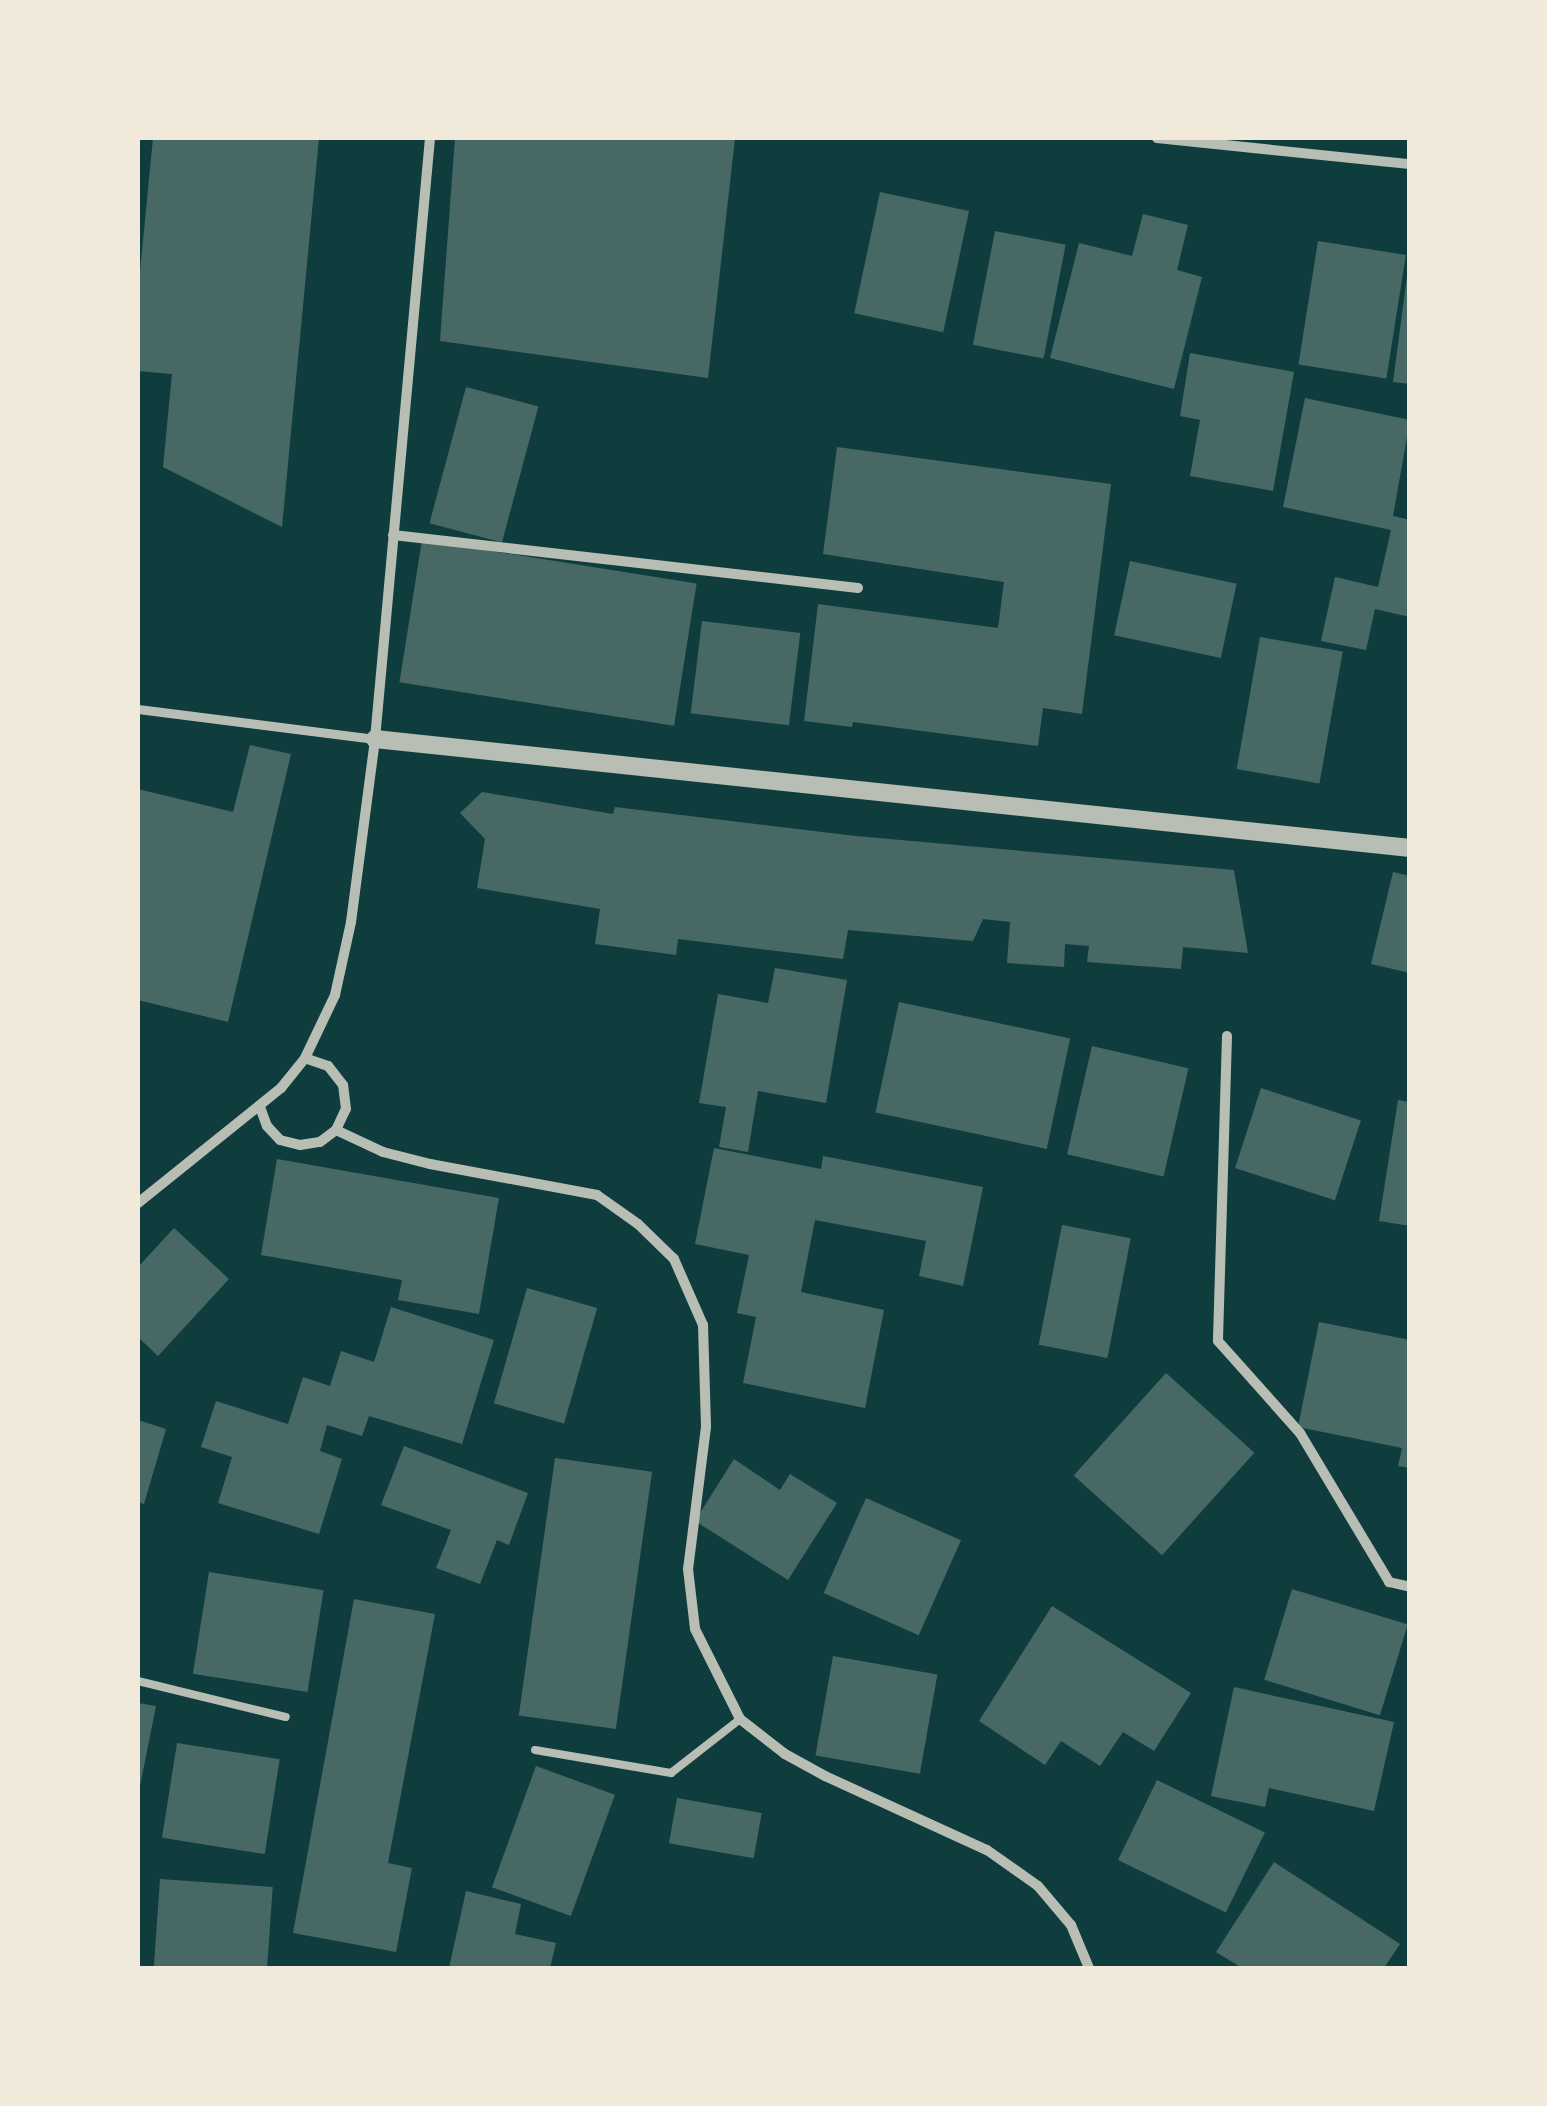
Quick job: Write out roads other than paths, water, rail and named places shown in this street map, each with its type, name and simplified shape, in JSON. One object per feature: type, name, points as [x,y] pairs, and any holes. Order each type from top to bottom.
[{"type":"street","points":[[138,1203],[260,1107],[304,1058],[335,995],[351,922],[375,739],[430,138]]},
{"type":"street","points":[[1157,138],[1410,164]]},
{"type":"street","points":[[1296,152],[1297,138]]},
{"type":"street","points":[[393,535],[858,588]]},
{"type":"street","points":[[138,709],[375,739],[1410,848]]},
{"type":"street","points":[[1227,1036],[1218,1342],[1300,1433],[1389,1582],[1410,1587]]},
{"type":"street","points":[[260,1107],[267,1126],[280,1140],[300,1145],[320,1142],[336,1130],[346,1109],[343,1085],[328,1066],[304,1058]]},
{"type":"street","points":[[336,1130],[383,1152],[430,1164],[596,1195],[638,1224],[674,1259],[703,1325],[706,1427],[688,1569],[695,1629],[740,1719],[812,1769],[987,1850],[1038,1886],[1071,1924],[1089,1968]]},
{"type":"lane","points":[[138,1681],[286,1717]]},
{"type":"lane","points":[[535,1750],[671,1773],[740,1719]]}]
